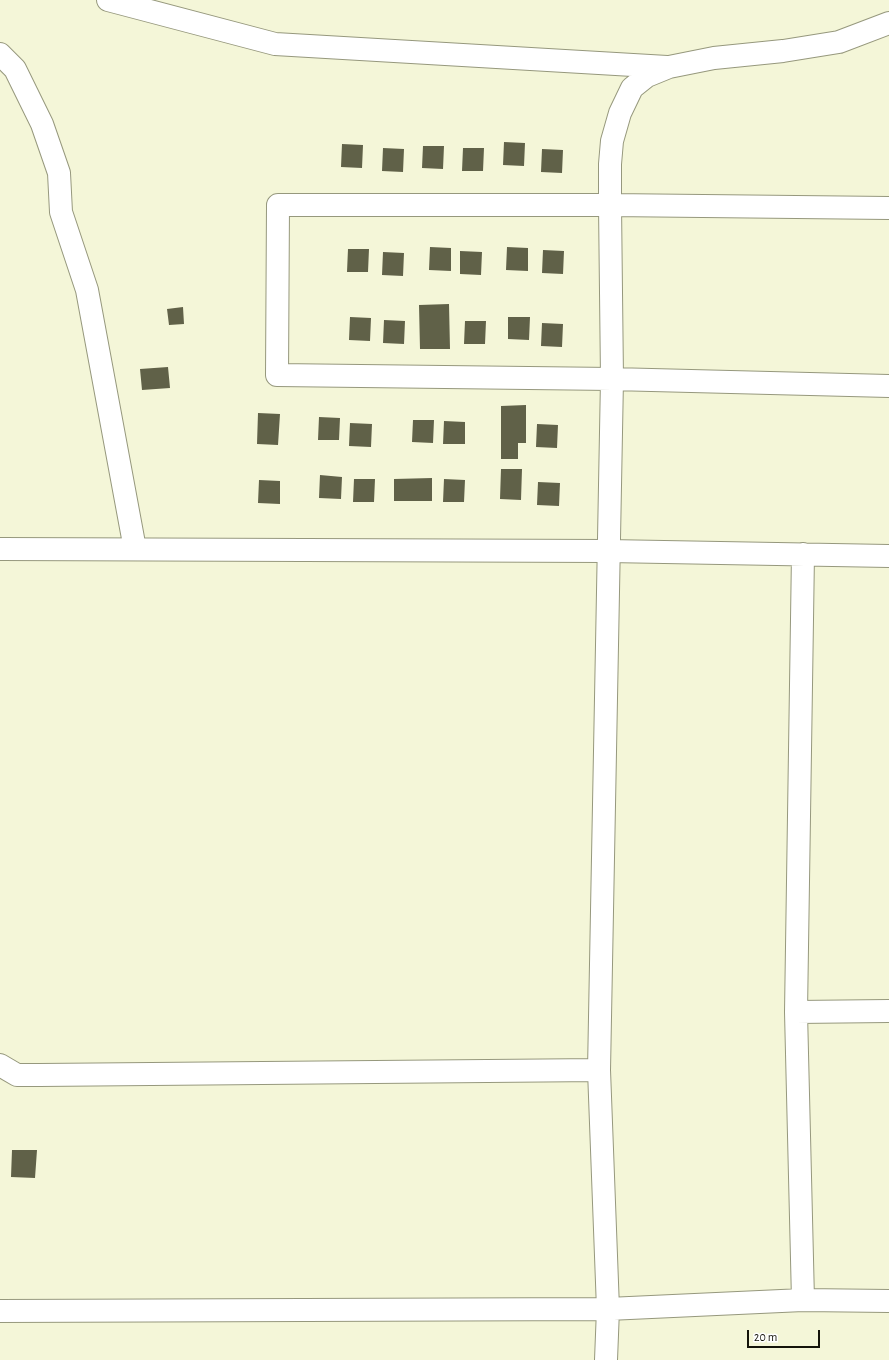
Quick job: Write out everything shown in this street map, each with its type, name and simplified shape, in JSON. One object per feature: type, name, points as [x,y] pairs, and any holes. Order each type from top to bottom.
[{"type":"street","points":[[108,0],[275,44],[669,67]]},
{"type":"street","points":[[606,1360],[608,1309],[599,1070],[612,380],[610,164],[612,141],[620,113],[632,88],[647,76],[669,67],[714,58],[783,51],[839,42],[889,23]]},
{"type":"street","points":[[0,54],[15,69],[42,124],[59,173],[62,212],[87,290],[135,549]]},
{"type":"street","points":[[889,208],[610,205],[278,205],[277,376],[612,380],[889,386]]},
{"type":"street","points":[[0,549],[608,551],[889,556]]},
{"type":"street","points":[[803,554],[796,1012],[803,1300]]},
{"type":"street","points":[[796,1012],[889,1011]]},
{"type":"street","points":[[0,1065],[17,1075],[39,1076],[599,1070]]},
{"type":"street","points":[[0,1311],[608,1309],[803,1300],[889,1301]]},
{"type":"building","points":[[504,142],[525,143],[524,166],[503,165]]},
{"type":"building","points":[[342,144],[363,145],[362,168],[341,167]]},
{"type":"building","points":[[423,146],[444,146],[443,169],[422,168]]},
{"type":"building","points":[[383,148],[404,149],[403,172],[382,171]]},
{"type":"building","points":[[463,148],[484,148],[483,171],[462,171]]},
{"type":"building","points":[[542,149],[563,150],[562,173],[541,172]]},
{"type":"building","points":[[430,247],[451,248],[451,271],[429,270]]},
{"type":"building","points":[[507,247],[528,248],[528,271],[506,270]]},
{"type":"building","points":[[348,249],[369,249],[368,272],[347,272]]},
{"type":"building","points":[[543,250],[564,251],[563,274],[542,273]]},
{"type":"building","points":[[460,251],[482,252],[481,275],[460,274]]},
{"type":"building","points":[[383,252],[404,253],[403,276],[382,275]]},
{"type":"building","points":[[449,304],[450,349],[420,349],[419,305]]},
{"type":"building","points":[[183,307],[184,324],[169,325],[167,309]]},
{"type":"building","points":[[350,317],[371,318],[370,341],[349,340]]},
{"type":"building","points":[[508,317],[530,317],[529,340],[508,339]]},
{"type":"building","points":[[384,320],[405,321],[404,344],[383,343]]},
{"type":"building","points":[[465,321],[486,321],[485,344],[464,344]]},
{"type":"building","points":[[542,323],[563,324],[562,347],[541,346]]},
{"type":"building","points":[[168,367],[170,388],[142,390],[140,369]]},
{"type":"building","points":[[526,405],[526,443],[518,443],[518,459],[501,459],[501,406]]},
{"type":"building","points":[[258,413],[280,414],[278,445],[257,444]]},
{"type":"building","points":[[319,417],[340,418],[339,440],[318,440]]},
{"type":"building","points":[[413,420],[434,420],[433,443],[412,442]]},
{"type":"building","points":[[444,421],[465,422],[465,444],[443,444]]},
{"type":"building","points":[[350,423],[372,424],[371,447],[349,446]]},
{"type":"building","points":[[537,424],[558,425],[557,448],[536,447]]},
{"type":"building","points":[[501,469],[522,469],[521,500],[500,499]]},
{"type":"building","points":[[320,475],[342,477],[341,499],[319,498]]},
{"type":"building","points":[[432,478],[432,501],[394,501],[394,479]]},
{"type":"building","points":[[354,479],[375,479],[374,502],[353,502]]},
{"type":"building","points":[[444,479],[465,480],[464,502],[443,502]]},
{"type":"building","points":[[259,480],[280,481],[280,504],[258,503]]},
{"type":"building","points":[[538,482],[560,483],[559,506],[537,505]]},
{"type":"building","points":[[12,1150],[37,1150],[35,1178],[11,1177]]}]
